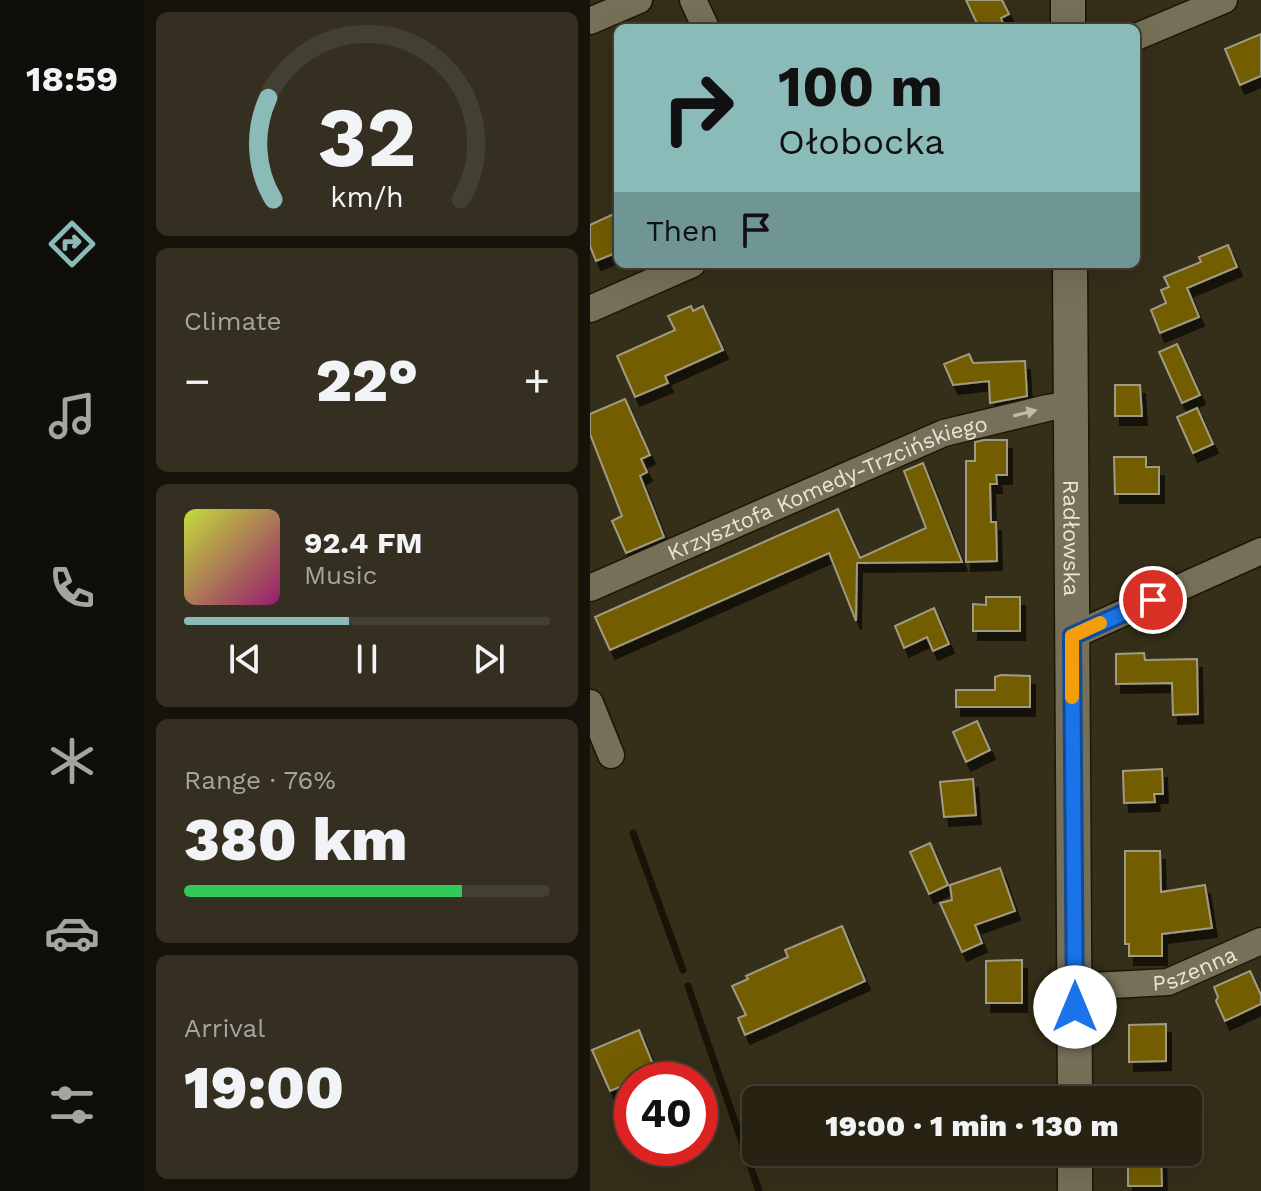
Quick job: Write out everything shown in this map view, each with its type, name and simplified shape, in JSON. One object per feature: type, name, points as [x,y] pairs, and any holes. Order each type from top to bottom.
[{"type":"street","points":[[590,21],[639,0]]},
{"type":"street","points":[[693,0],[704,24]]},
{"type":"street","points":[[1068,0],[1068,24]]},
{"type":"street","points":[[1140,35],[1224,0]]},
{"type":"street","points":[[590,309],[683,268]]},
{"type":"street","name":"Radłowska","points":[[1070,268],[1075,1086]]},
{"type":"street","name":"Krzysztofa Komedy-Trzcińskiego","points":[[590,588],[944,433],[1071,404]]},
{"type":"street","points":[[1072,636],[1261,551]]},
{"type":"street","points":[[590,703],[611,755]]},
{"type":"street","name":"Pszenna","points":[[1075,987],[1168,982],[1261,941]]},
{"type":"street","points":[[1075,1166],[1075,1191]]},
{"type":"building","points":[[966,0],[1002,0],[1009,14],[1001,18],[1003,24],[977,24]]},
{"type":"building","points":[[1261,34],[1261,76],[1240,85],[1225,49]]},
{"type":"building","points":[[614,214],[614,254],[596,261],[590,246],[590,225]]},
{"type":"building","points":[[1228,245],[1237,267],[1187,288],[1199,317],[1160,333],[1151,310],[1166,303],[1161,290],[1169,287],[1164,277],[1201,262],[1199,257]]},
{"type":"building","points":[[691,306],[693,311],[703,306],[723,350],[665,376],[668,383],[635,397],[617,356],[675,330],[668,316]]},
{"type":"building","points":[[1177,344],[1200,395],[1182,403],[1159,352]]},
{"type":"building","points":[[969,354],[973,363],[1025,361],[1027,396],[990,403],[989,381],[953,385],[944,364]]},
{"type":"building","points":[[1115,385],[1140,385],[1142,416],[1115,416]]},
{"type":"building","points":[[625,399],[650,455],[641,459],[647,472],[640,476],[664,537],[626,553],[612,521],[622,516],[590,434],[590,414]]},
{"type":"building","points":[[1197,408],[1213,444],[1193,453],[1177,417]]},
{"type":"building","points":[[1007,440],[1007,475],[996,475],[997,484],[990,484],[991,522],[996,522],[997,561],[966,562],[966,461],[975,461],[975,442]]},
{"type":"building","points":[[1114,457],[1146,457],[1146,467],[1159,467],[1159,494],[1115,494]]},
{"type":"building","points":[[923,463],[962,562],[857,563],[856,621],[829,553],[610,650],[595,617],[838,509],[860,558],[926,528],[904,471]]},
{"type":"building","points":[[986,597],[1020,597],[1020,631],[973,631],[973,604],[986,605]]},
{"type":"building","points":[[934,608],[949,644],[933,651],[927,637],[904,648],[895,626]]},
{"type":"building","points":[[1144,653],[1145,660],[1197,659],[1198,714],[1173,715],[1172,683],[1116,684],[1116,654]]},
{"type":"building","points":[[1030,676],[1030,707],[956,707],[956,690],[995,690],[995,677]]},
{"type":"building","points":[[977,721],[990,750],[966,762],[953,732]]},
{"type":"building","points":[[1162,769],[1163,794],[1154,794],[1155,802],[1124,803],[1123,771]]},
{"type":"building","points":[[973,779],[976,815],[944,817],[940,782]]},
{"type":"building","points":[[930,843],[948,885],[929,894],[910,852]]},
{"type":"building","points":[[1125,851],[1160,851],[1161,892],[1205,885],[1212,928],[1162,934],[1162,956],[1129,956],[1129,944],[1125,944]]},
{"type":"building","points":[[1000,868],[1015,911],[975,925],[982,943],[962,952],[940,903],[952,900],[950,885]]},
{"type":"building","points":[[842,926],[865,981],[745,1035],[738,1018],[746,1015],[732,986],[748,979],[746,976],[788,957],[785,950]]},
{"type":"building","points":[[1022,960],[1022,1003],[986,1003],[986,961]]},
{"type":"building","points":[[1250,971],[1261,995],[1261,1004],[1225,1021],[1216,1001],[1218,997],[1214,987]]},
{"type":"building","points":[[1166,1024],[1166,1061],[1129,1062],[1129,1025]]},
{"type":"building","points":[[639,1030],[652,1062],[614,1062],[614,1089],[610,1091],[592,1050]]},
{"type":"building","points":[[1128,1166],[1161,1166],[1162,1186],[1128,1186]]},
{"type":"waterway","points":[[633,833],[683,970]]},
{"type":"waterway","points":[[688,986],[759,1191]]},
{"type":"slow traffic","points":[[1072,697],[1072,636],[1100,623]]},
{"type":"route","points":[[1075,1007],[1072,636],[1153,600]]}]
